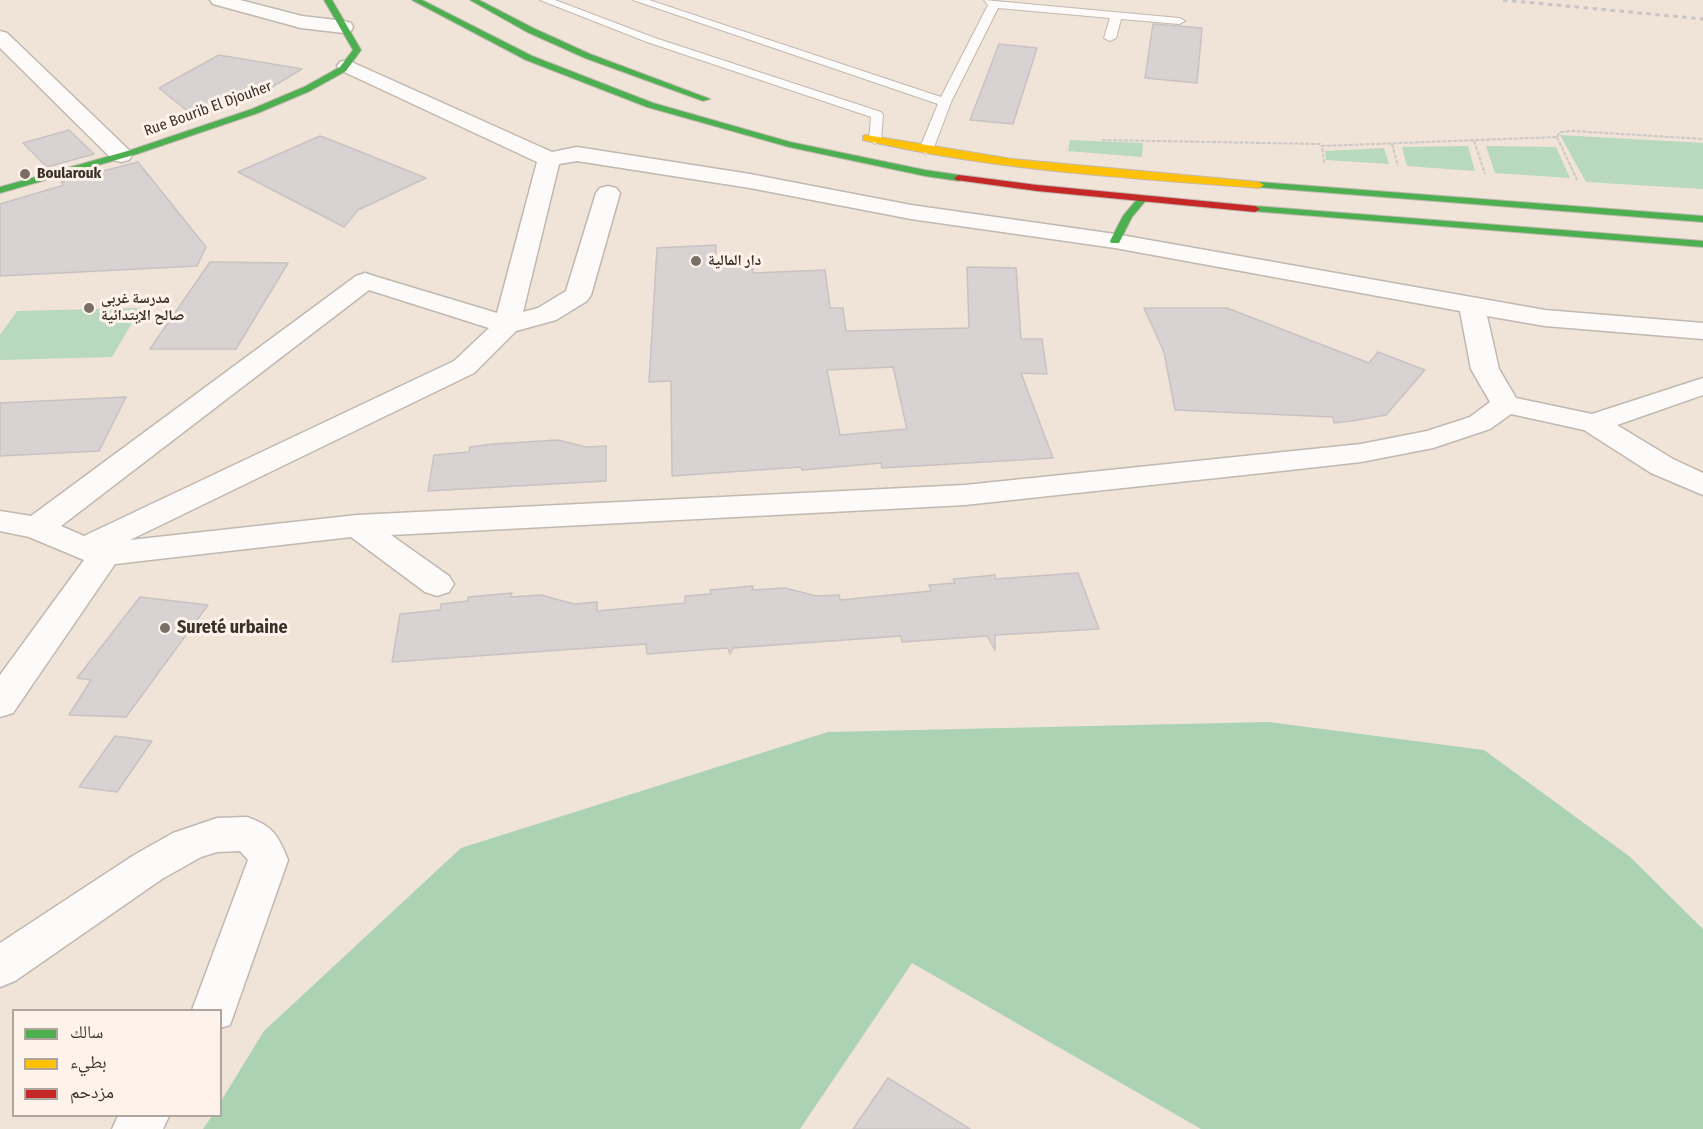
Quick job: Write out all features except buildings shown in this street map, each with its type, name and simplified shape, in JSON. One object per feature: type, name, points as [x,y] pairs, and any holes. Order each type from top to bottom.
[{"type":"main road","points":[[328,0],[357,50],[356,55],[347,66]]},
{"type":"main road","points":[[416,0],[501,45],[566,74],[650,105],[743,132],[838,155],[951,178],[1346,218],[1703,244]]},
{"type":"main road","points":[[474,0],[532,32],[590,59],[716,102]]},
{"type":"main road","name":"Rue Bourib El Djouher","points":[[0,190],[121,155],[280,101],[323,81],[347,66]]},
{"type":"main road","points":[[856,136],[926,150],[1128,175],[1703,219]]},
{"type":"main road","points":[[1115,241],[1128,216],[1142,199]]},
{"type":"street","points":[[219,0],[301,22],[344,27]]},
{"type":"street","points":[[0,38],[121,155]]},
{"type":"street","points":[[0,66],[24,60]]},
{"type":"street","points":[[347,66],[549,159],[577,154],[750,181],[911,212],[1115,241],[1545,318],[1703,332]]},
{"type":"street","points":[[507,325],[549,159]]},
{"type":"street","points":[[0,704],[95,552],[464,367],[507,325],[547,314],[578,295],[608,193]]},
{"type":"street","points":[[37,528],[365,280],[507,325]]},
{"type":"street","points":[[1472,305],[1485,369],[1506,404],[1594,423],[1662,466],[1703,485]]},
{"type":"street","points":[[1594,423],[1703,386]]},
{"type":"street","points":[[0,521],[37,528],[95,552],[357,526],[965,495],[1361,453],[1433,439],[1480,423],[1506,404]]},
{"type":"street","points":[[357,526],[437,584]]},
{"type":"street","points":[[0,967],[148,867],[187,845],[218,835],[247,834],[262,845],[268,860],[215,1009]]},
{"type":"lane","points":[[545,0],[651,40],[877,115],[875,141]]},
{"type":"lane","points":[[638,0],[945,102]]},
{"type":"lane","points":[[926,150],[945,102],[992,2],[1179,21]]},
{"type":"lane","points":[[1110,38],[1116,15]]},
{"type":"path","points":[[1557,137],[1560,132],[1573,131],[1703,139]]},
{"type":"path","points":[[1153,142],[1320,144],[1322,146],[1557,137]]},
{"type":"path","points":[[1557,137],[1578,182]]},
{"type":"path","points":[[1474,141],[1485,175]]},
{"type":"path","points":[[1392,144],[1398,169]]},
{"type":"path","points":[[1322,146],[1324,164]]},
{"type":"green space","points":[[1560,135],[1703,143],[1703,189],[1586,182]]},
{"type":"green space","points":[[1070,140],[1143,143],[1142,157],[1068,151]]},
{"type":"green space","points":[[1468,146],[1475,171],[1407,166],[1402,147]]},
{"type":"green space","points":[[1486,146],[1556,147],[1570,178],[1495,173]]},
{"type":"green space","points":[[1384,148],[1389,164],[1326,160],[1325,151]]},
{"type":"green space","points":[[141,308],[112,357],[0,360],[0,335],[17,311]]},
{"type":"green space","points":[[1268,722],[1484,750],[1629,856],[1703,929],[1703,1129],[1201,1129],[912,963],[800,1129],[203,1129],[211,1117],[222,1117],[222,1099],[264,1031],[461,848],[828,732]]},
{"type":"railway","points":[[1503,0],[1703,19]]},
{"type":"traffic: fast","points":[[0,190],[134,152],[255,111],[307,89],[343,69],[357,50],[328,0]]},
{"type":"traffic: fast","points":[[416,0],[529,58],[650,105],[789,144],[959,178]]},
{"type":"traffic: fast","points":[[474,0],[530,30],[587,56],[706,99]]},
{"type":"traffic: fast","points":[[1259,185],[1703,219]]},
{"type":"traffic: fast","points":[[1115,241],[1128,216],[1142,199]]},
{"type":"traffic: fast","points":[[1255,209],[1703,244]]},
{"type":"traffic: slow","points":[[866,138],[1012,162],[1259,185]]},
{"type":"traffic: jam","points":[[959,178],[1037,188],[1255,209]]},
{"type":"place","name":"Boularouk","points":[[25,174]]},
{"type":"place","name":"دار المالية","points":[[696,261]]},
{"type":"place","name":"مدرسة غربي صالح الإبتدائية","points":[[89,308]]},
{"type":"place","name":"Sureté urbaine","points":[[165,628]]}]
